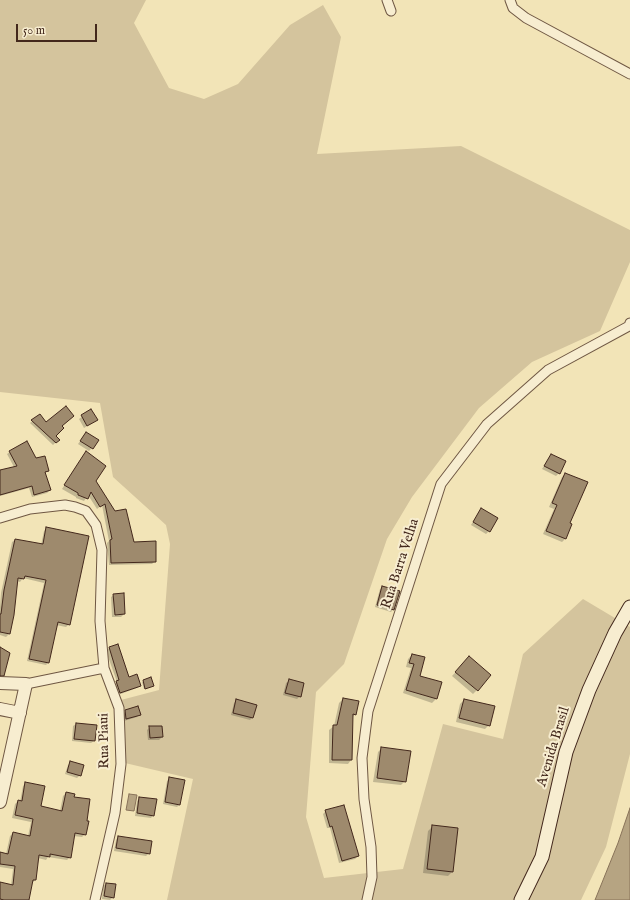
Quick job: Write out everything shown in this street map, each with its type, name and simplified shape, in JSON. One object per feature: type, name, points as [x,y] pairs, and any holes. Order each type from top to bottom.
[{"type":"main road","name":"Avenida Brasil","points":[[521,900],[542,857],[566,752],[589,690],[615,633],[630,607]]},
{"type":"street","points":[[387,0],[391,11]]},
{"type":"street","points":[[510,0],[514,8],[526,18],[630,74]]},
{"type":"street","name":"Rua Barra Velha","points":[[367,900],[372,877],[371,847],[364,798],[362,758],[368,711],[441,484],[487,424],[548,370],[629,326],[630,323]]},
{"type":"street","name":"Rua Piaui","points":[[0,518],[30,509],[65,505],[86,511],[96,525],[102,550],[100,621],[104,668],[119,708],[122,764],[115,813],[95,900]]},
{"type":"street","points":[[0,683],[26,684],[104,668]]},
{"type":"street","points":[[0,802],[26,684]]},
{"type":"street","points":[[0,710],[20,713]]},
{"type":"shaded area","points":[[0,0],[146,0],[134,23],[169,88],[204,99],[238,84],[290,25],[323,5],[341,37],[317,154],[461,146],[630,230],[630,262],[600,331],[532,362],[479,408],[412,497],[387,539],[344,664],[316,692],[306,817],[324,878],[403,869],[443,724],[503,739],[523,654],[583,599],[630,627],[630,754],[606,847],[581,900],[167,900],[193,779],[125,763],[121,700],[159,690],[170,544],[166,525],[113,477],[100,403],[0,392]]},
{"type":"shaded area","points":[[129,794],[137,795],[134,811],[126,810]]},
{"type":"shaded area","points":[[630,808],[630,900],[595,900],[618,843]]},
{"type":"building","points":[[66,406],[74,416],[62,426],[64,428],[56,436],[60,440],[56,443],[31,420],[40,414],[46,422]]},
{"type":"building","points":[[91,409],[98,420],[87,426],[81,415]]},
{"type":"building","points":[[86,432],[99,440],[93,449],[80,441]]},
{"type":"building","points":[[27,441],[36,458],[45,456],[49,471],[45,472],[51,490],[34,495],[32,486],[0,495],[0,470],[17,466],[9,451]]},
{"type":"building","points":[[86,451],[106,466],[96,481],[115,511],[126,509],[134,542],[156,541],[156,562],[111,563],[110,540],[112,539],[105,504],[100,507],[91,492],[88,499],[78,495],[78,493],[64,485]]},
{"type":"building","points":[[551,454],[566,461],[560,474],[544,466]]},
{"type":"building","points":[[565,473],[588,482],[570,523],[572,524],[566,539],[546,531],[557,505],[552,503]]},
{"type":"building","points":[[481,508],[498,518],[490,532],[473,522]]},
{"type":"building","points":[[46,527],[89,536],[70,625],[58,622],[49,663],[29,659],[46,580],[25,576],[24,579],[18,578],[14,615],[10,634],[0,632],[0,614],[15,539],[43,544]]},
{"type":"building","points":[[382,586],[400,591],[394,610],[377,605]]},
{"type":"building","points":[[124,593],[125,614],[115,615],[113,594]]},
{"type":"building","points":[[118,644],[129,677],[137,674],[141,686],[120,693],[116,681],[119,680],[109,647]]},
{"type":"building","points":[[0,647],[10,653],[4,676],[0,676]]},
{"type":"building","points":[[412,654],[425,657],[420,676],[442,682],[437,699],[406,690],[414,664],[409,663]]},
{"type":"building","points":[[469,656],[491,675],[478,691],[455,672]]},
{"type":"building","points":[[151,677],[154,686],[145,689],[143,680]]},
{"type":"building","points":[[289,679],[304,683],[301,697],[285,693]]},
{"type":"building","points":[[343,698],[359,701],[356,715],[353,714],[352,760],[332,760],[333,725],[337,725]]},
{"type":"building","points":[[236,699],[257,705],[253,718],[233,713]]},
{"type":"building","points":[[464,699],[495,706],[490,726],[459,718]]},
{"type":"building","points":[[138,706],[141,715],[126,719],[125,710]]},
{"type":"building","points":[[76,723],[97,725],[95,741],[74,739]]},
{"type":"building","points":[[149,726],[162,726],[163,737],[150,738]]},
{"type":"building","points":[[381,747],[411,751],[406,782],[377,778]]},
{"type":"building","points":[[70,761],[84,765],[81,776],[67,772]]},
{"type":"building","points":[[169,777],[185,780],[180,805],[165,802]]},
{"type":"building","points":[[25,782],[45,786],[41,806],[62,811],[66,792],[75,794],[74,797],[90,799],[87,821],[89,821],[86,835],[75,833],[71,858],[50,854],[50,857],[39,855],[36,880],[33,880],[29,900],[4,900],[0,899],[0,882],[13,885],[15,866],[0,864],[0,852],[8,854],[13,832],[30,836],[33,819],[15,815],[18,800],[22,801]]},
{"type":"building","points":[[139,797],[157,799],[154,816],[137,813]]},
{"type":"building","points":[[344,805],[359,856],[342,861],[332,826],[330,827],[325,810]]},
{"type":"building","points":[[432,825],[458,828],[453,872],[427,869]]},
{"type":"building","points":[[118,836],[152,841],[150,854],[116,848]]},
{"type":"building","points":[[106,883],[116,884],[114,898],[104,896]]}]
